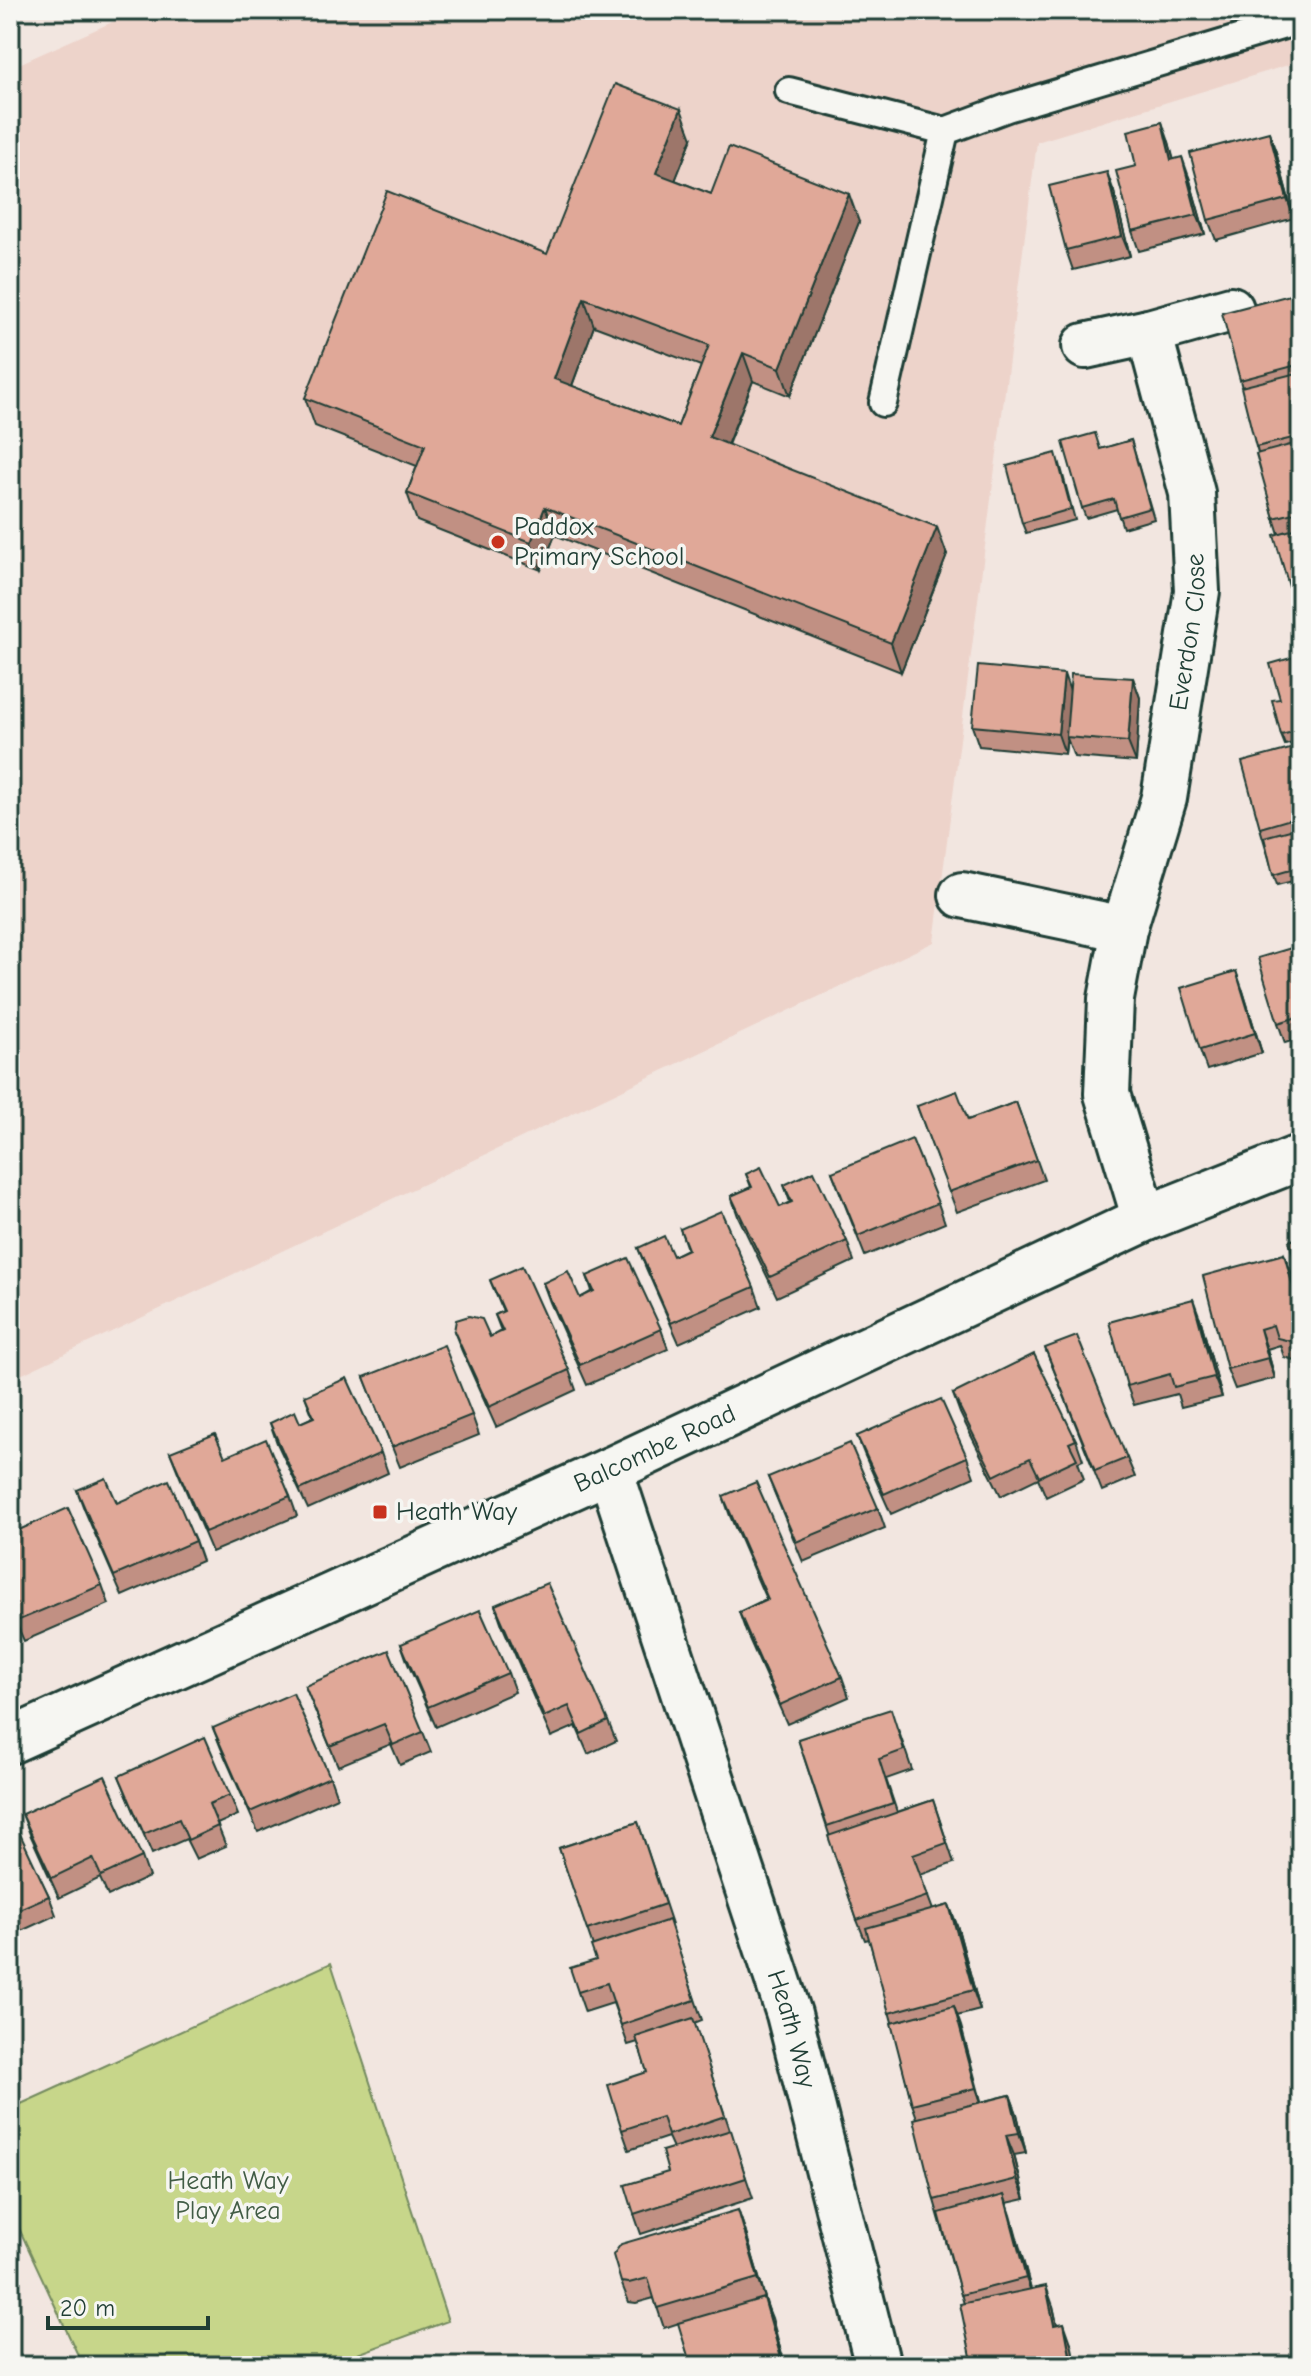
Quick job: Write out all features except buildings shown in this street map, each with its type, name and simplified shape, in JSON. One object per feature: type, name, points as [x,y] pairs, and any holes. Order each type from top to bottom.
[{"type":"street","points":[[1085,346],[1231,309]]},
{"type":"street","name":"Everdon Close","points":[[1145,1219],[1107,1094],[1111,999],[1124,929],[1164,798],[1197,591],[1192,493],[1149,332]]},
{"type":"street","points":[[962,895],[1124,929]]},
{"type":"street","name":"Balcombe Road","points":[[10,1741],[610,1470],[1145,1219],[1301,1157]]},
{"type":"street","name":"Heath Way","points":[[610,1470],[789,2014],[878,2366]]},
{"type":"lane","points":[[789,91],[945,131],[1022,104],[1301,20]]},
{"type":"lane","points":[[883,403],[945,131]]},
{"type":"shaded area","name":"Paddox Primary School","points":[[139,10],[1301,10],[1301,61],[1037,142],[934,942],[10,1380],[10,68]]},
{"type":"green space","name":"Heath Way Play Area","points":[[331,1963],[448,2321],[325,2366],[83,2366],[10,2209],[10,2109]]},
{"type":"place","name":"Paddox Primary School","points":[[498,542]]},
{"type":"place","name":"Heath Way","points":[[380,1512]]}]
